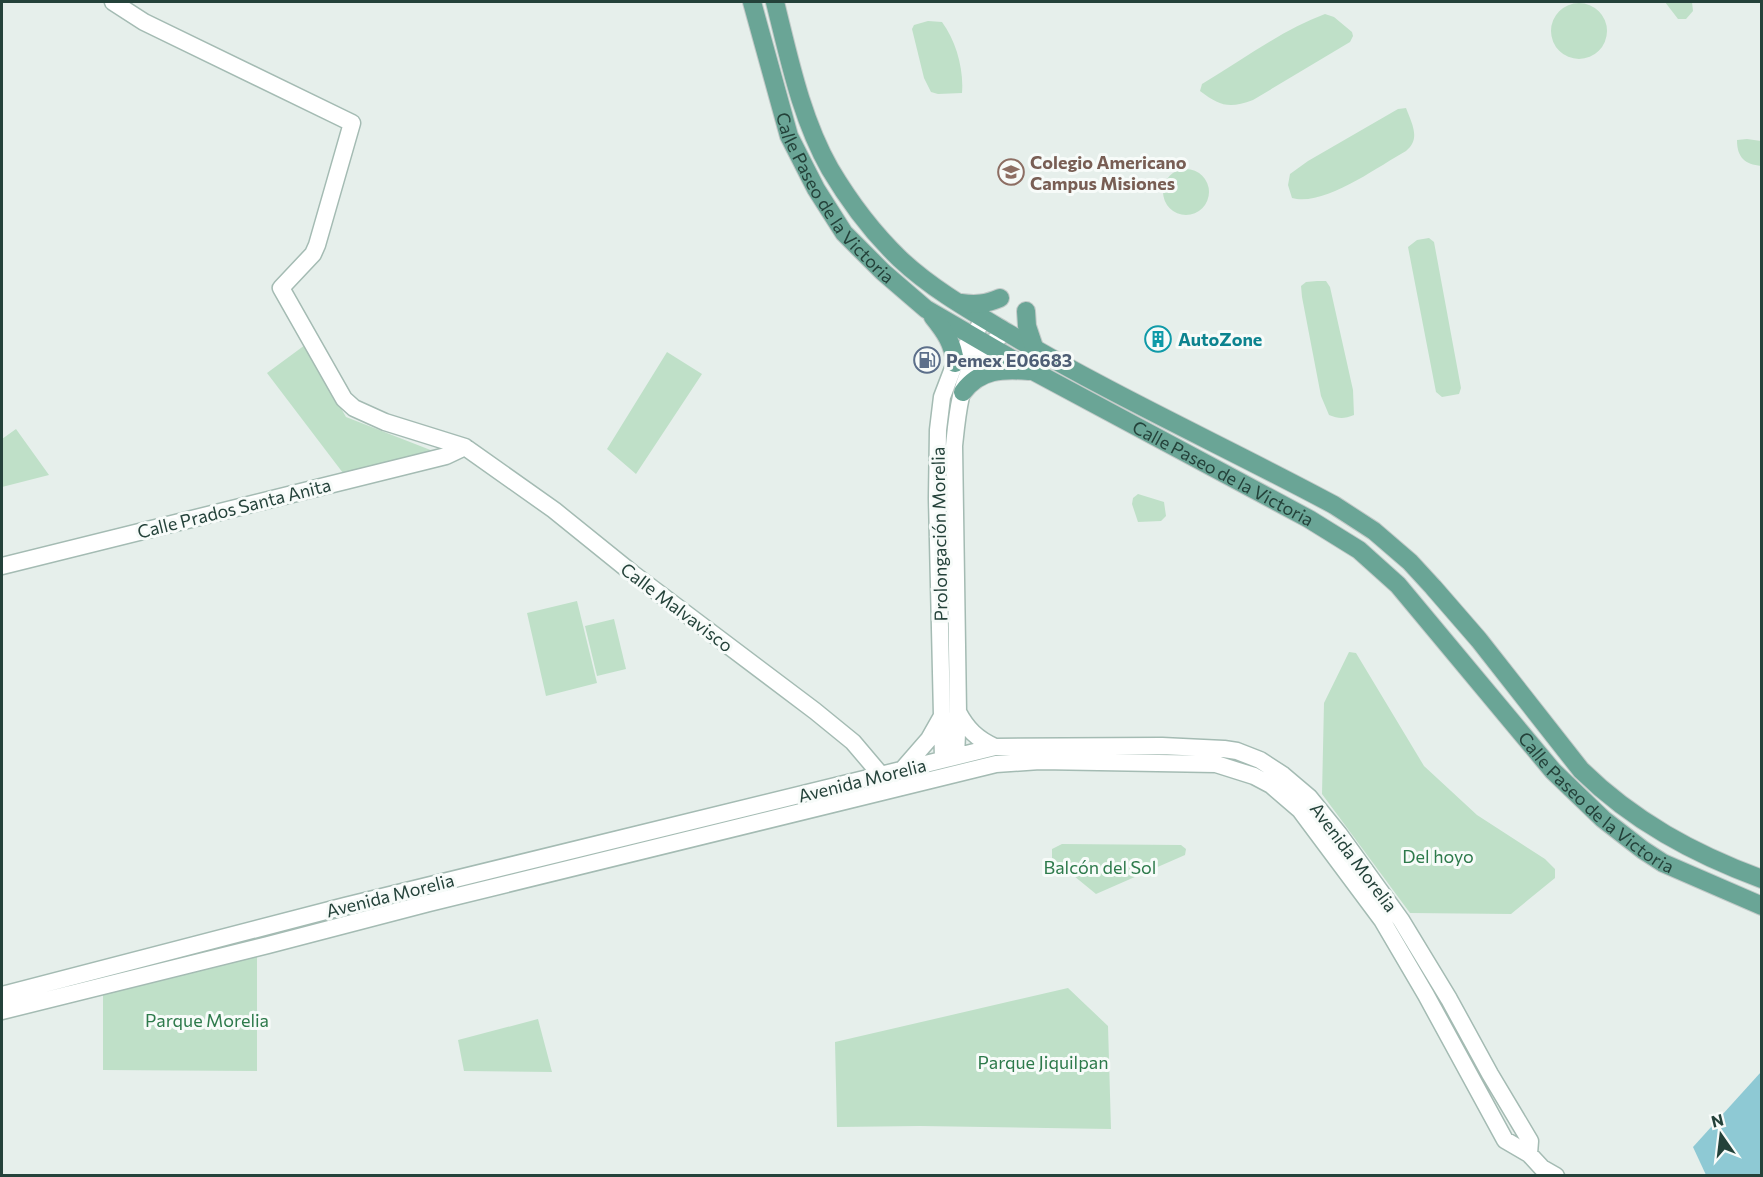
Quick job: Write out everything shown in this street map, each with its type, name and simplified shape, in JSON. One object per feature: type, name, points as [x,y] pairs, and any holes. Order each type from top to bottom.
[{"type":"main road","name":"Calle Malvavisco","points":[[112,2],[144,22],[352,123],[317,245],[313,254],[281,288],[344,399],[354,408],[384,422],[465,447],[554,510],[632,573],[823,717],[853,742],[881,775]]},
{"type":"main road","name":"Calle Paseo de la Victoria","points":[[752,2],[789,136],[816,189],[844,233],[882,272],[926,309],[988,346],[1309,519],[1359,549],[1398,585],[1553,771],[1604,819],[1663,863],[1761,906]]},
{"type":"main road","name":"Calle Paseo de la Victoria","points":[[775,2],[787,53],[816,142],[848,197],[900,258],[918,274],[960,303],[1035,350],[1334,505],[1374,531],[1410,562],[1433,587],[1479,640],[1581,770],[1595,784],[1651,827],[1672,839],[1756,877]]},
{"type":"main road","points":[[758,25],[776,51],[787,53]]},
{"type":"main road","points":[[960,303],[974,305],[1000,298]]},
{"type":"main road","points":[[926,309],[947,334],[952,344],[955,363]]},
{"type":"main road","points":[[1026,311],[1027,326],[1035,350]]},
{"type":"main road","name":"Prolongación Morelia","points":[[950,714],[936,462],[939,420],[945,389],[955,363],[984,319]]},
{"type":"main road","name":"Prolongación Morelia","points":[[949,757],[954,446],[961,400],[971,369],[988,346],[1006,332]]},
{"type":"main road","points":[[945,389],[961,400],[968,385],[989,372],[1007,370],[1033,372]]},
{"type":"main road","name":"Calle Prados Santa Anita","points":[[2,566],[446,456],[465,447]]},
{"type":"main road","points":[[902,770],[950,714],[972,734],[995,747]]},
{"type":"main road","name":"Avenida Morelia","points":[[2,995],[345,906],[995,747],[1017,745],[1162,746],[1224,749],[1237,751],[1260,760],[1283,774],[1309,797],[1339,834],[1401,920],[1449,999],[1530,1141],[1529,1154]]},
{"type":"main road","name":"Avenida Morelia","points":[[2,1011],[429,903],[996,764],[1040,760],[1216,764],[1271,785],[1300,810],[1382,920],[1426,994],[1505,1140],[1529,1154],[1542,1167],[1556,1176]]},
{"type":"green space","points":[[1665,2],[1692,2],[1693,11],[1686,19],[1678,19]]},
{"type":"green space","points":[[1579,3],[1590,5],[1599,11],[1605,20],[1607,31],[1605,42],[1599,51],[1590,57],[1579,59],[1568,57],[1559,51],[1553,42],[1551,31],[1553,20],[1559,11],[1568,5]]},
{"type":"green space","points":[[1325,14],[1334,17],[1352,32],[1350,42],[1245,103],[1231,105],[1219,103],[1200,91],[1202,84],[1262,46],[1293,28]]},
{"type":"green space","points":[[928,21],[942,22],[955,46],[960,65],[962,93],[931,92],[924,78],[912,29],[914,25]]},
{"type":"green space","points":[[1406,108],[1413,125],[1414,136],[1411,146],[1406,151],[1334,191],[1319,197],[1292,198],[1288,185],[1290,174],[1308,161],[1398,109]]},
{"type":"green space","points":[[1737,140],[1761,141],[1761,166],[1750,164],[1740,156]]},
{"type":"green space","points":[[1186,169],[1202,176],[1209,192],[1202,208],[1186,215],[1170,208],[1163,192],[1170,176]]},
{"type":"green space","points":[[1429,238],[1434,242],[1461,388],[1459,394],[1442,397],[1436,392],[1408,247],[1417,240]]},
{"type":"green space","points":[[1326,281],[1330,287],[1353,390],[1354,415],[1339,418],[1329,415],[1321,396],[1302,297],[1301,286],[1306,282]]},
{"type":"green space","points":[[305,345],[346,417],[433,451],[343,473],[267,373]]},
{"type":"green space","points":[[667,352],[702,374],[636,474],[607,449]]},
{"type":"green space","points":[[16,429],[49,475],[2,487],[2,439]]},
{"type":"green space","points":[[1138,494],[1164,502],[1166,516],[1161,521],[1138,522],[1132,504],[1133,498]]},
{"type":"green space","points":[[577,601],[597,683],[546,696],[527,613]]},
{"type":"green space","points":[[614,619],[626,669],[597,676],[585,626]]},
{"type":"green space","name":"Del hoyo","points":[[1349,652],[1356,653],[1424,766],[1477,815],[1545,859],[1555,869],[1555,878],[1511,914],[1410,913],[1322,794],[1324,703]]},
{"type":"green space","name":"Balcón del Sol","points":[[1062,844],[1181,845],[1186,849],[1185,855],[1096,894],[1052,858],[1052,849]]},
{"type":"green space","name":"Parque Morelia","points":[[257,953],[257,1071],[103,1070],[103,993]]},
{"type":"green space","name":"Parque Jiquilpan","points":[[1068,988],[1108,1026],[1111,1129],[837,1127],[835,1042]]},
{"type":"green space","points":[[538,1019],[552,1072],[464,1071],[458,1040]]},
{"type":"water","points":[[1761,1072],[1761,1175],[1706,1175],[1693,1147]]},
{"type":"place","name":"Colegio Americano Campus Misiones","points":[[1011,172]]},
{"type":"place","name":"AutoZone","points":[[1158,339]]},
{"type":"place","name":"Pemex E06683","points":[[927,360]]}]
